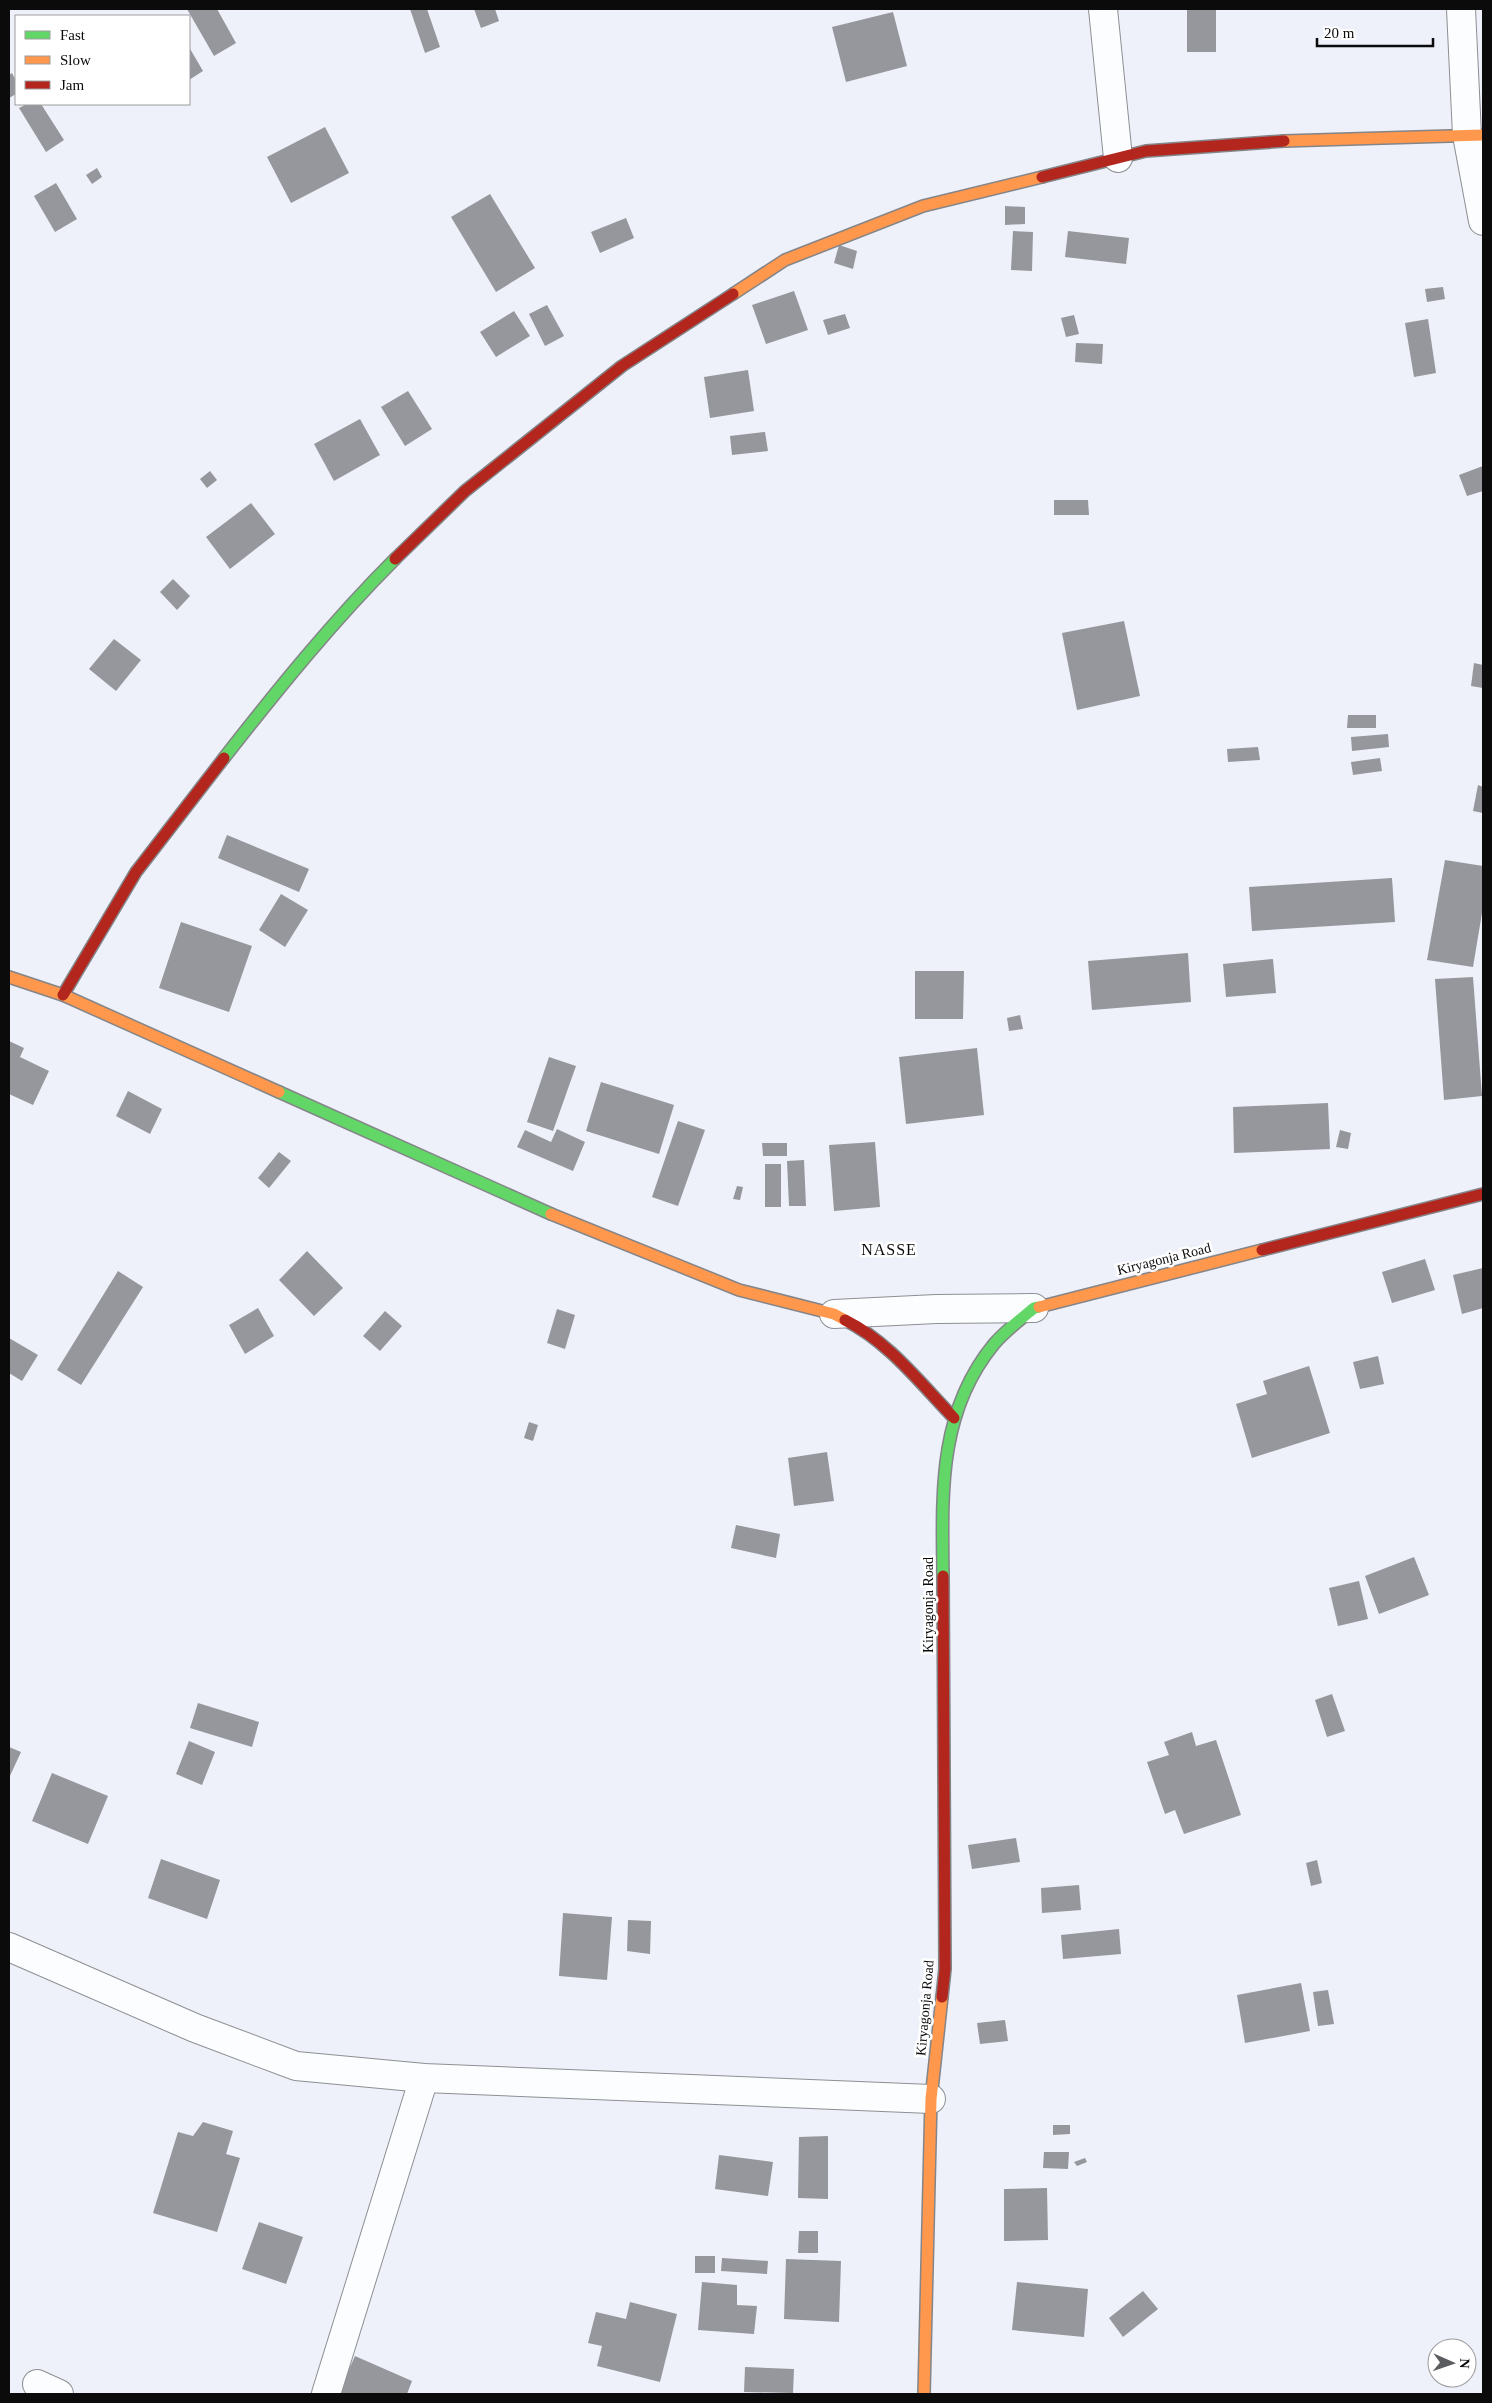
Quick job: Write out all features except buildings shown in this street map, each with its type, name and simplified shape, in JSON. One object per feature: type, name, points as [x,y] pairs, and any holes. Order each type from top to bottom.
[{"type":"street","points":[[1103,9],[1118,158]]},
{"type":"street","points":[[1461,9],[1483,221]]},
{"type":"street","points":[[62,995],[136,872],[269,700],[353,602],[466,491],[622,366],[785,260],[923,206],[1146,151],[1252,142],[1475,135]]},
{"type":"street","points":[[9,977],[62,995],[589,1231],[739,1290],[834,1314],[867,1330],[882,1343],[954,1418]]},
{"type":"street","name":"Kiryagonja Road","points":[[924,2394],[931,2099],[945,1969],[942,1486],[954,1418],[971,1378],[994,1343],[1034,1308],[1483,1194]]},
{"type":"street","points":[[834,1314],[936,1309],[1034,1308]]},
{"type":"street","points":[[9,1947],[195,2028],[296,2066],[424,2078],[931,2099]]},
{"type":"street","points":[[326,2394],[424,2078]]},
{"type":"traffic: fast","points":[[224,758],[306,656],[395,559]]},
{"type":"traffic: fast","points":[[279,1092],[551,1214]]},
{"type":"traffic: fast","points":[[943,1576],[943,1514],[947,1454],[953,1425],[962,1397],[976,1370],[994,1344],[1034,1308],[1039,1307]]},
{"type":"traffic: slow","points":[[1284,141],[1483,135]]},
{"type":"traffic: slow","points":[[733,294],[785,260],[923,206],[1042,177]]},
{"type":"traffic: slow","points":[[9,977],[63,995],[279,1092]]},
{"type":"traffic: slow","points":[[551,1214],[739,1290],[834,1314],[845,1320]]},
{"type":"traffic: slow","points":[[1039,1307],[1262,1250]]},
{"type":"traffic: slow","points":[[924,2394],[931,2099],[942,1997]]},
{"type":"traffic: jam","points":[[1042,177],[1146,151],[1284,141]]},
{"type":"traffic: jam","points":[[395,559],[465,491],[622,366],[733,294]]},
{"type":"traffic: jam","points":[[63,995],[136,872],[224,758]]},
{"type":"traffic: jam","points":[[1262,1250],[1483,1194]]},
{"type":"traffic: jam","points":[[845,1320],[861,1329],[890,1351],[954,1418]]},
{"type":"traffic: jam","points":[[942,1997],[945,1969],[943,1576]]},
{"type":"district","name":"NASSE","points":[[889,1249]]}]
